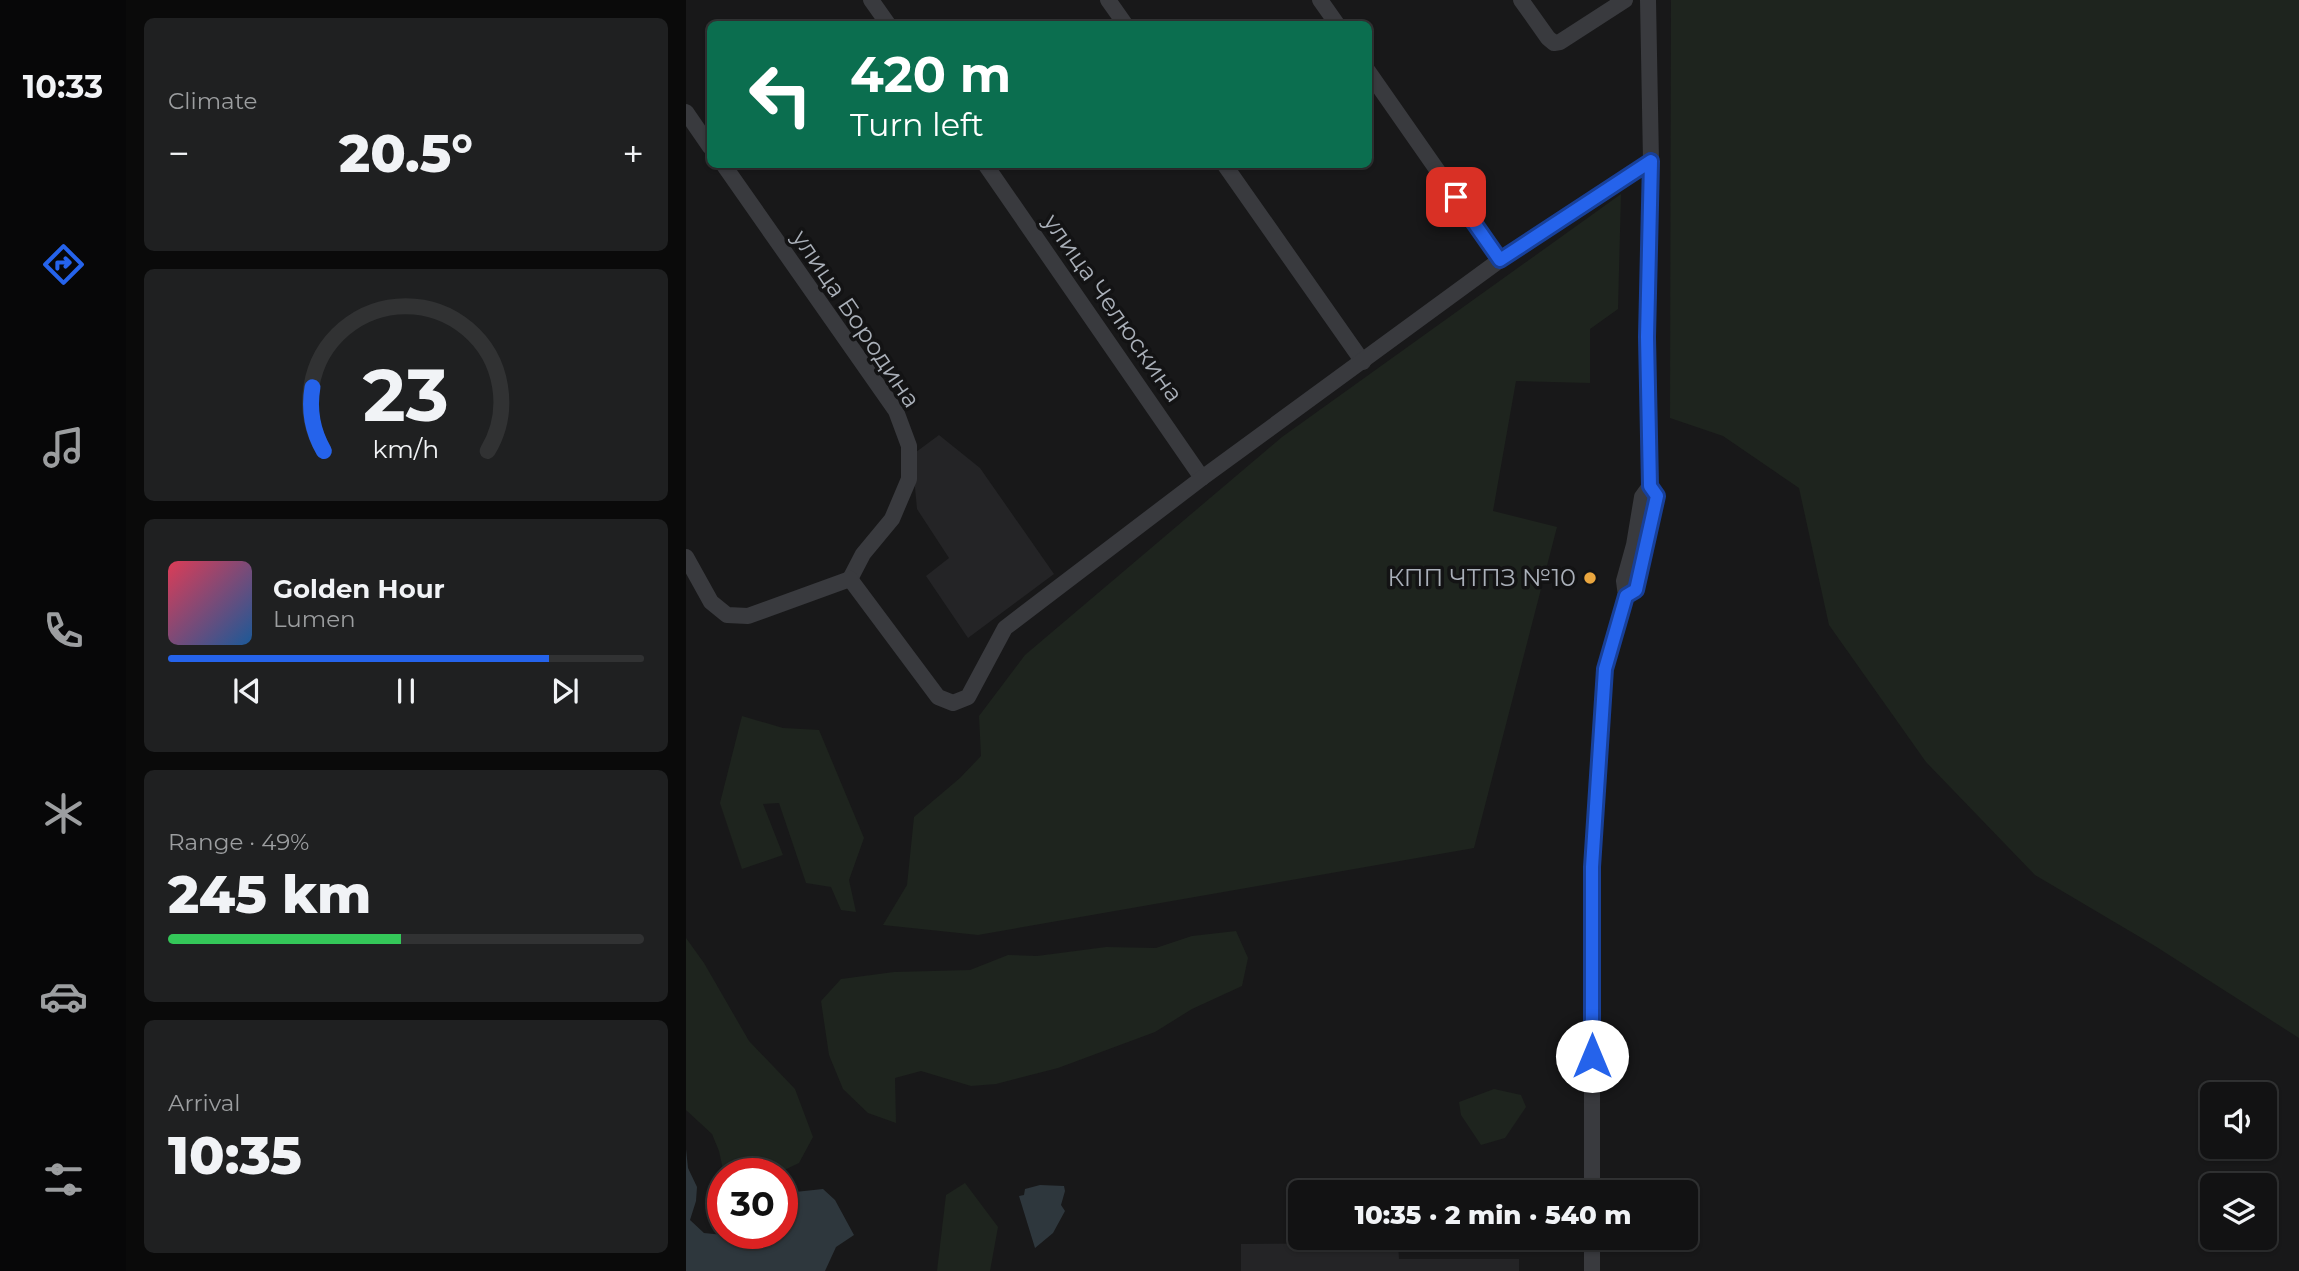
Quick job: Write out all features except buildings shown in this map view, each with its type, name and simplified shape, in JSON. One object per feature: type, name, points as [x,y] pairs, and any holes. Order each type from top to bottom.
[{"type":"street","points":[[871,0],[886,21]]},
{"type":"street","points":[[1108,0],[1123,21]]},
{"type":"street","points":[[1320,0],[1334,21]]},
{"type":"street","points":[[1521,0],[1554,43],[1625,0]]},
{"type":"street","points":[[1592,1180],[1592,867],[1605,669],[1626,596],[1624,581],[1640,547],[1657,496],[1650,486],[1647,337],[1651,161],[1647,0]]},
{"type":"street","points":[[1372,77],[1500,260]]},
{"type":"street","points":[[686,112],[707,143]]},
{"type":"street","points":[[686,557],[711,602],[727,615],[748,616],[850,579],[938,696],[953,703],[968,697],[1005,628],[1202,478],[1500,260],[1651,161]]},
{"type":"street","name":"улица Бородина","points":[[726,168],[896,411],[909,446],[909,479],[892,519],[863,554],[850,579]]},
{"type":"street","name":"улица Челюскина","points":[[988,168],[1202,478]]},
{"type":"street","points":[[1227,168],[1363,362]]},
{"type":"street","points":[[1592,1250],[1592,1271]]},
{"type":"shaded area","points":[[1671,0],[2299,0],[2299,1038],[2155,946],[2035,875],[1926,762],[1829,625],[1799,488],[1723,436],[1670,418]]},
{"type":"shaded area","points":[[1621,194],[1618,309],[1590,329],[1590,383],[1516,381],[1493,511],[1557,527],[1474,848],[978,935],[883,925],[907,885],[914,817],[960,778],[981,756],[979,716],[1025,655],[1282,437]]},
{"type":"shaded area","points":[[939,435],[980,468],[1054,574],[968,638],[926,576],[949,558],[917,509],[912,455]]},
{"type":"shaded area","points":[[742,716],[783,728],[819,730],[864,838],[849,880],[856,912],[841,910],[831,887],[806,883],[779,803],[763,804],[783,855],[742,869],[720,803]]},
{"type":"shaded area","points":[[1236,931],[1248,958],[1242,986],[1192,1009],[1155,1032],[1058,1068],[996,1084],[971,1086],[921,1071],[895,1078],[896,1123],[868,1113],[843,1089],[829,1055],[821,1001],[841,979],[894,972],[970,970],[1008,955],[1037,956],[1106,947],[1156,948],[1192,936]]},
{"type":"shaded area","points":[[686,938],[704,963],[749,1041],[795,1089],[813,1137],[798,1163],[798,1158],[721,1158],[712,1134],[686,1110]]},
{"type":"shaded area","points":[[1494,1089],[1521,1095],[1526,1107],[1505,1138],[1481,1145],[1461,1115],[1459,1102]]},
{"type":"shaded area","points":[[686,1149],[688,1168],[697,1187],[690,1220],[707,1233],[707,1249],[798,1249],[798,1192],[823,1189],[835,1200],[854,1235],[836,1247],[825,1271],[686,1271]]},
{"type":"shaded area","points":[[965,1183],[998,1227],[990,1271],[937,1271],[946,1195]]},
{"type":"shaded area","points":[[1040,1185],[1064,1186],[1061,1205],[1065,1211],[1053,1233],[1035,1248],[1019,1196],[1024,1195],[1025,1189]]},
{"type":"shaded area","points":[[1241,1244],[1288,1244],[1288,1250],[1398,1250],[1399,1259],[1519,1259],[1519,1271],[1241,1271]]},
{"type":"place","name":"КПП ЧТПЗ №10","points":[[1590,578]]},
{"type":"route","points":[[1456,197],[1500,260],[1651,161],[1647,337],[1650,486],[1657,496],[1636,590],[1626,596],[1605,669],[1592,867],[1592,1056]]}]
